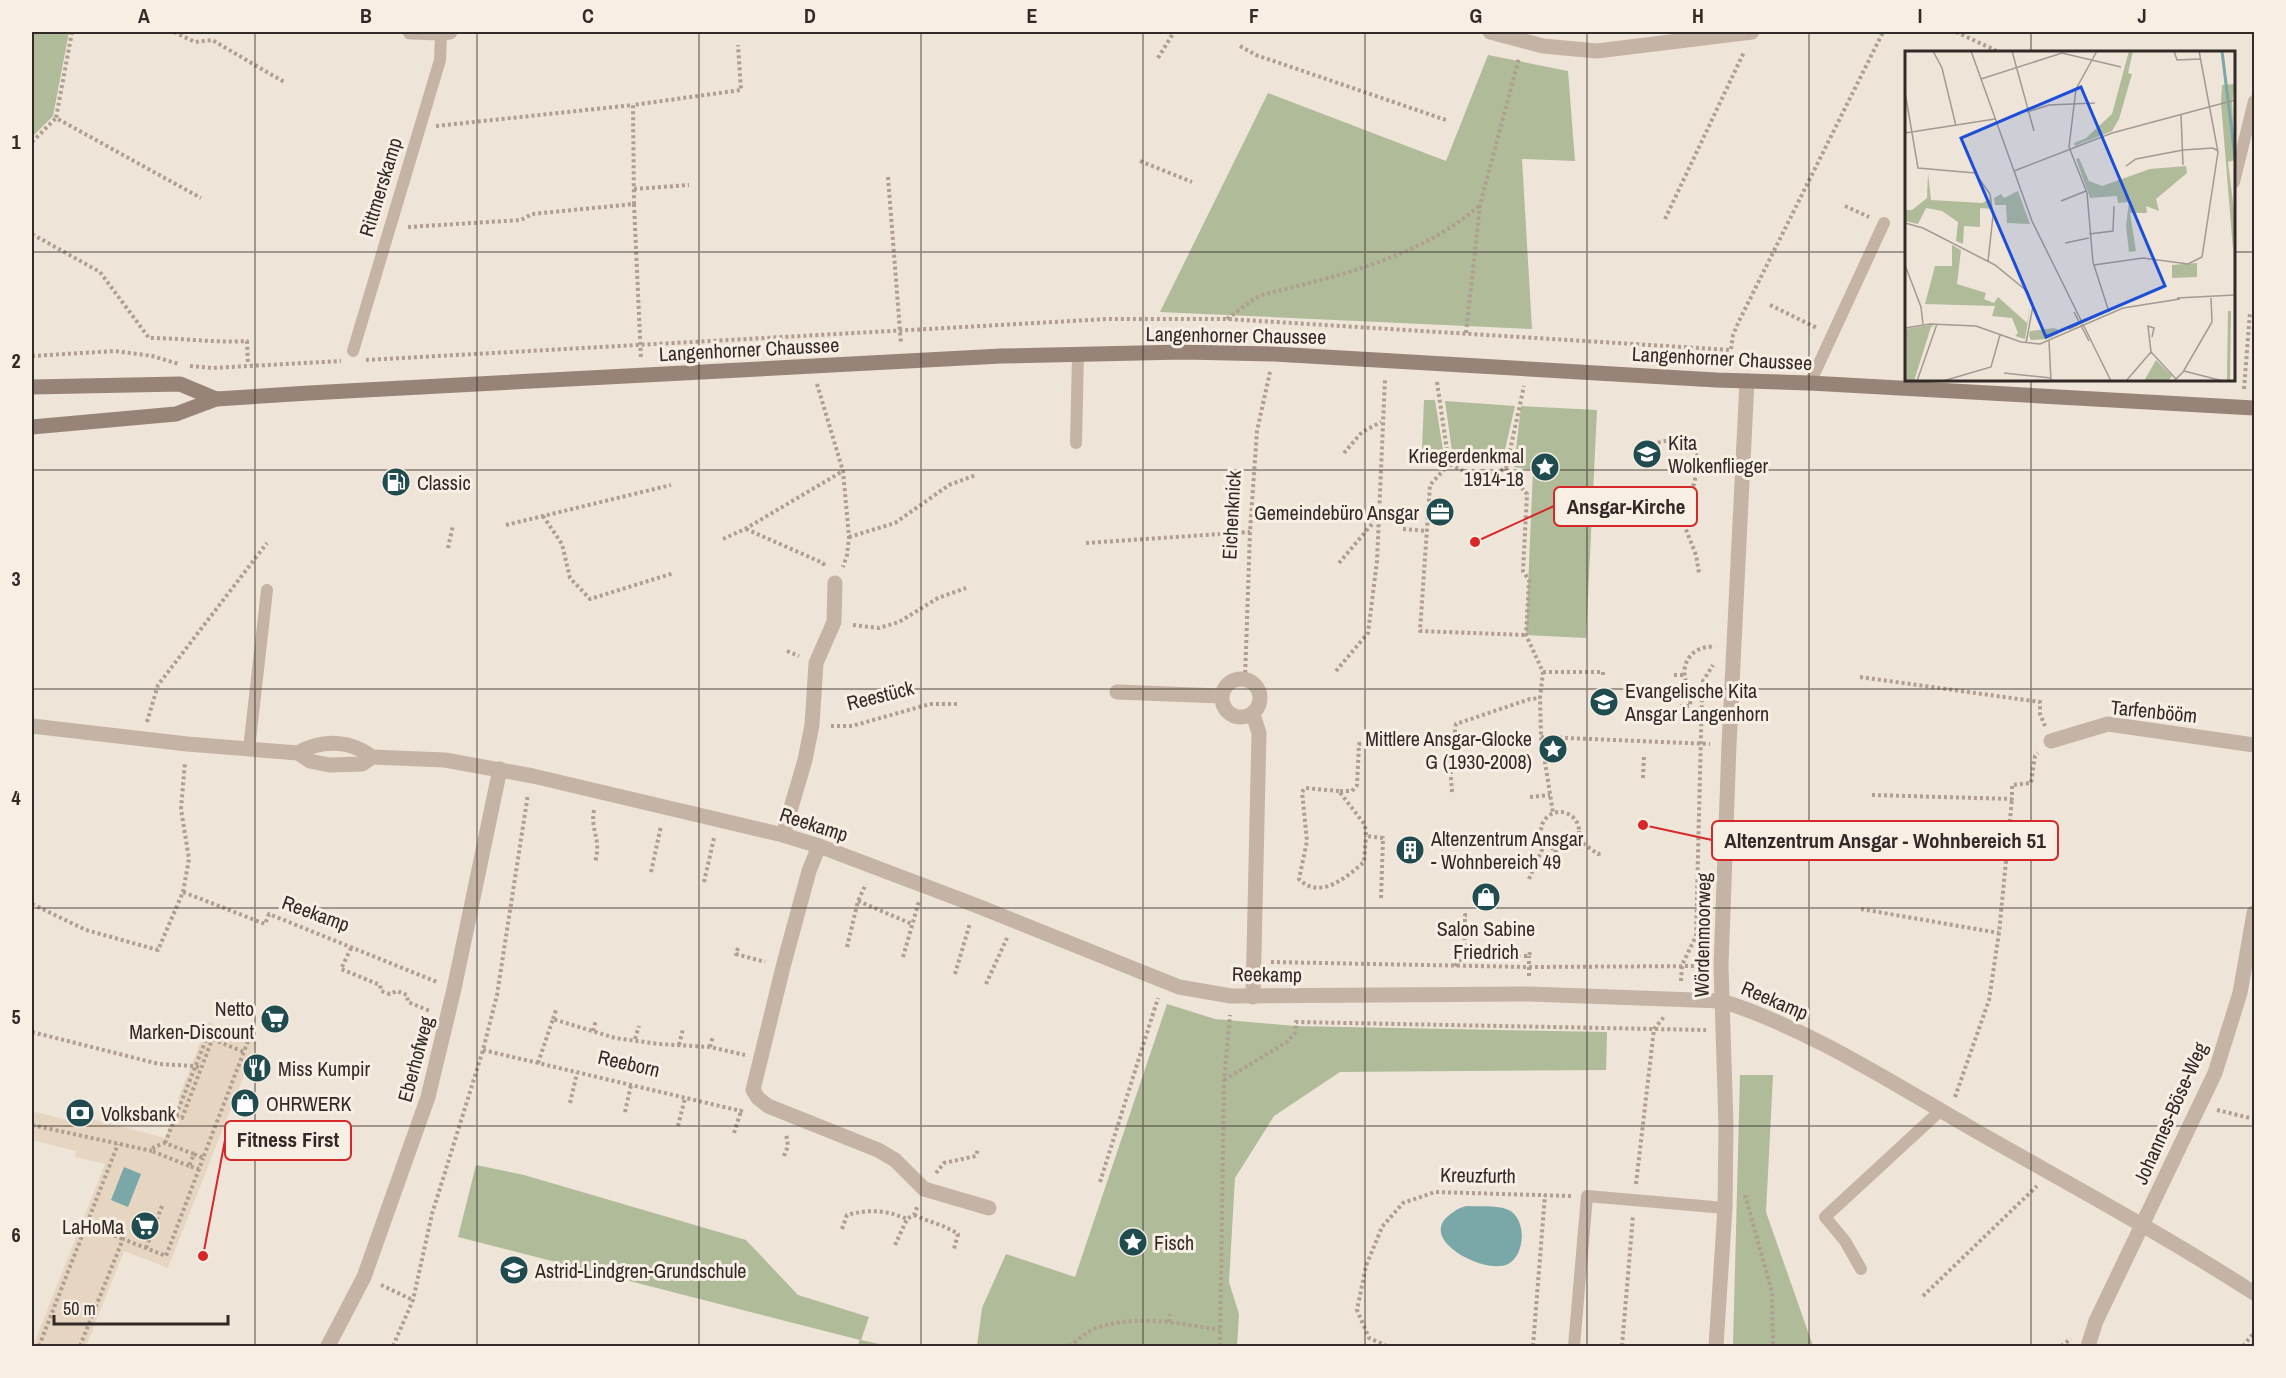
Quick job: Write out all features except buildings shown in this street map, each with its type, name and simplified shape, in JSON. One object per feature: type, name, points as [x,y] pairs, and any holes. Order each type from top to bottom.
[{"type":"main road","name":"Langenhorner Chaussee","points":[[32,427],[176,414],[216,399],[1001,356],[1184,352],[1274,354],[2249,408]]},
{"type":"main road","name":"Langenhorner Chaussee","points":[[32,387],[180,384],[216,399]]},
{"type":"street","name":"Rittmerskamp","points":[[410,32],[446,32]]},
{"type":"street","points":[[1490,32],[1524,42],[1570,50],[1607,51],[1750,37]]},
{"type":"street","name":"Wördenmoorweg","points":[[1716,1347],[1725,1208],[1726,1125],[1721,966],[1729,745],[1728,648],[1747,381]]},
{"type":"street","points":[[783,835],[805,760],[812,725],[816,663],[834,621],[835,583]]},
{"type":"street","points":[[1245,679],[1256,686],[1259,691],[1260,704],[1253,714],[1242,718],[1232,715],[1224,707],[1221,696],[1223,690],[1232,681],[1245,679]]},
{"type":"street","points":[[1117,692],[1221,696]]},
{"type":"street","points":[[1253,714],[1259,733],[1253,997]]},
{"type":"street","name":"Tarfenbööm","points":[[2051,741],[2108,724],[2254,745]]},
{"type":"street","name":"Reekamp","points":[[32,726],[187,744],[298,753],[310,761],[328,765],[362,764],[372,757],[445,760],[532,776],[783,835],[819,846],[975,905],[1179,987],[1231,996],[1529,994],[1722,1001],[1750,1010],[1818,1041],[2142,1224],[2254,1293]]},
{"type":"street","name":"Reekamp","points":[[298,753],[310,746],[350,744],[362,748],[372,757]]},
{"type":"street","name":"Eberhofweg","points":[[328,1347],[364,1277],[428,1097],[454,989],[500,769]]},
{"type":"street","points":[[819,846],[809,871],[783,967],[753,1090],[758,1098],[778,1111],[878,1150],[895,1160],[924,1189],[989,1208]]},
{"type":"street","name":"Johannes-Böse-Weg","points":[[2142,1224],[2215,1073],[2240,993],[2254,913]]},
{"type":"street","points":[[2088,1347],[2096,1321],[2142,1224]]},
{"type":"lane","name":"Rittmerskamp","points":[[351,356],[440,60],[446,32]]},
{"type":"lane","points":[[2235,178],[2254,100]]},
{"type":"lane","points":[[1810,383],[1884,223]]},
{"type":"lane","points":[[1076,443],[1078,354]]},
{"type":"lane","points":[[249,749],[267,590]]},
{"type":"lane","points":[[1861,1269],[1845,1241],[1825,1217],[1944,1113]]},
{"type":"lane","points":[[1574,1347],[1587,1196],[1725,1208]]},
{"type":"path","points":[[32,142],[56,118],[72,32]]},
{"type":"path","points":[[174,32],[195,42],[212,40],[286,83]]},
{"type":"path","points":[[1158,58],[1174,32]]},
{"type":"path","points":[[1731,350],[1733,335],[1739,321],[1883,32]]},
{"type":"path","points":[[1956,32],[1994,51]]},
{"type":"path","points":[[1665,219],[1750,37]]},
{"type":"path","points":[[1466,333],[1480,205],[1524,42]]},
{"type":"path","points":[[419,128],[633,105],[741,90],[738,45]]},
{"type":"path","points":[[1240,46],[1256,55],[1446,120]]},
{"type":"path","points":[[633,105],[634,204],[642,376]]},
{"type":"path","points":[[56,118],[201,198]]},
{"type":"path","points":[[1140,161],[1192,182]]},
{"type":"path","points":[[888,177],[902,362]]},
{"type":"path","points":[[634,189],[689,185]]},
{"type":"path","points":[[390,228],[521,220],[532,214],[634,204]]},
{"type":"path","points":[[1227,319],[1251,301],[1262,296],[1369,265],[1420,244],[1450,228],[1480,205]]},
{"type":"path","points":[[32,234],[100,272],[149,338],[182,338],[220,343],[247,341],[248,366]]},
{"type":"path","points":[[1770,305],[1821,330]]},
{"type":"path","points":[[2249,408],[2250,312]]},
{"type":"path","points":[[32,356],[115,351],[203,367],[248,366],[351,356]]},
{"type":"path","name":"Eichenknick","points":[[1245,679],[1250,532],[1257,431],[1274,354]]},
{"type":"path","points":[[1336,671],[1368,633],[1377,561],[1386,361]]},
{"type":"path","points":[[1434,363],[1449,464]]},
{"type":"path","points":[[811,366],[843,471],[849,537],[848,555],[835,583]]},
{"type":"path","points":[[1506,469],[1528,368]]},
{"type":"path","points":[[1344,453],[1362,432],[1382,422]]},
{"type":"path","points":[[1647,448],[1664,439],[1689,447],[1697,456],[1694,484],[1687,497],[1685,527],[1696,555],[1699,573]]},
{"type":"path","points":[[1449,464],[1476,477],[1506,469]]},
{"type":"path","points":[[1449,464],[1430,485],[1420,631],[1526,635]]},
{"type":"path","points":[[1681,468],[1717,471]]},
{"type":"path","points":[[1506,469],[1527,494],[1523,572],[1529,580],[1526,635],[1543,672],[1540,698],[1541,737],[1553,813]]},
{"type":"path","points":[[723,539],[746,529],[843,471]]},
{"type":"path","points":[[849,537],[895,523],[949,485],[976,475]]},
{"type":"path","points":[[1476,477],[1476,487]]},
{"type":"path","points":[[506,525],[671,485]]},
{"type":"path","points":[[1670,496],[1676,496],[1675,508],[1685,509]]},
{"type":"path","points":[[543,516],[562,544],[570,578],[590,599],[674,573]]},
{"type":"path","points":[[1340,562],[1379,517]]},
{"type":"path","points":[[448,548],[453,525]]},
{"type":"path","points":[[746,529],[823,563],[835,583]]},
{"type":"path","points":[[1403,529],[1426,531]]},
{"type":"path","points":[[1086,543],[1250,532]]},
{"type":"path","points":[[144,739],[147,718],[158,685],[267,543]]},
{"type":"path","points":[[834,621],[879,628],[900,622],[938,598],[966,588]]},
{"type":"path","points":[[1702,694],[1691,690],[1685,684],[1685,666],[1690,656],[1705,646],[1728,648]]},
{"type":"path","points":[[1622,1347],[1634,1200],[1654,1029],[1679,999],[1682,965],[1696,936],[1703,681],[1728,648]]},
{"type":"path","points":[[1543,672],[1603,672],[1603,678]]},
{"type":"path","points":[[1674,675],[1684,675]]},
{"type":"path","points":[[1860,677],[2040,702],[2040,714],[2051,741],[2035,756],[2031,783],[2013,785],[1999,933],[1989,1000],[1944,1113]]},
{"type":"path","points":[[1690,706],[1691,690]]},
{"type":"path","points":[[1452,792],[1450,764],[1456,724],[1530,699],[1540,698]]},
{"type":"path","name":"Reestück","points":[[812,725],[852,726],[930,704],[957,704]]},
{"type":"path","points":[[1680,706],[1702,707]]},
{"type":"path","points":[[1541,737],[1729,745]]},
{"type":"path","points":[[1339,791],[1365,825],[1364,862],[1340,880],[1323,888],[1312,886],[1299,879],[1307,841],[1302,792],[1305,788],[1352,791],[1358,785],[1359,744],[1427,742],[1433,747],[1454,747]]},
{"type":"path","points":[[32,904],[86,930],[158,950],[183,892],[189,859],[181,809],[187,744]]},
{"type":"path","points":[[1643,778],[1644,754]]},
{"type":"path","points":[[393,1347],[413,1300],[432,1214],[483,1050],[497,995],[532,776]]},
{"type":"path","points":[[595,862],[599,843],[593,817],[598,792]]},
{"type":"path","points":[[1530,797],[1550,795]]},
{"type":"path","points":[[1872,795],[2012,799]]},
{"type":"path","points":[[651,872],[665,807]]},
{"type":"path","points":[[1529,879],[1545,843],[1543,825],[1547,817],[1553,813],[1566,813],[1572,816],[1577,823],[1578,840]]},
{"type":"path","points":[[704,882],[718,820]]},
{"type":"path","points":[[1366,836],[1383,838],[1381,898]]},
{"type":"path","points":[[1545,843],[1556,850],[1565,850],[1578,840]]},
{"type":"path","points":[[1578,840],[1598,854],[1602,853]]},
{"type":"path","points":[[1550,870],[1556,850]]},
{"type":"path","points":[[848,946],[858,901],[873,867]]},
{"type":"path","points":[[903,957],[923,886]]},
{"type":"path","name":"Reekamp","points":[[183,892],[265,924],[269,915],[454,989]]},
{"type":"path","points":[[858,901],[912,924]]},
{"type":"path","points":[[955,974],[975,905]]},
{"type":"path","points":[[1861,909],[1999,933]]},
{"type":"path","points":[[1455,966],[1464,955],[1465,915],[1467,915]]},
{"type":"path","points":[[986,984],[1014,921]]},
{"type":"path","points":[[351,948],[341,969],[380,985],[381,991],[390,994],[397,991],[407,995],[408,1002],[447,1017]]},
{"type":"path","points":[[738,948],[736,954],[783,967]]},
{"type":"path","points":[[1464,955],[1529,954],[1529,967]]},
{"type":"path","points":[[1255,962],[1529,967],[1721,966]]},
{"type":"path","points":[[1100,1182],[1163,981]]},
{"type":"path","points":[[1220,1347],[1224,1080],[1231,996]]},
{"type":"path","points":[[538,1063],[556,1010]]},
{"type":"path","points":[[553,1019],[615,1038],[679,1046],[710,1047],[760,1059]]},
{"type":"path","points":[[593,1032],[596,1020]]},
{"type":"path","points":[[1224,1080],[1287,1042],[1295,1033],[1296,1022],[1722,1030]]},
{"type":"path","points":[[635,1040],[639,1026]]},
{"type":"path","points":[[679,1046],[683,1029]]},
{"type":"path","points":[[32,1032],[159,1064],[201,1068]]},
{"type":"path","points":[[166,1256],[250,1036]]},
{"type":"path","points":[[710,1047],[713,1036]]},
{"type":"path","points":[[165,1143],[207,1037],[244,1052]]},
{"type":"path","points":[[176,1116],[182,1118],[212,1040]]},
{"type":"path","name":"Reeborn","points":[[483,1050],[741,1111]]},
{"type":"path","points":[[570,1103],[577,1072]]},
{"type":"path","points":[[625,1112],[632,1085]]},
{"type":"path","points":[[187,1086],[194,1088]]},
{"type":"path","points":[[734,1133],[746,1098],[753,1090]]},
{"type":"path","points":[[678,1126],[685,1098]]},
{"type":"path","points":[[2200,1105],[2254,1119]]},
{"type":"path","points":[[32,1125],[152,1151],[199,1169]]},
{"type":"path","points":[[152,1151],[154,1147],[165,1143],[203,1158]]},
{"type":"path","points":[[39,1347],[118,1144]]},
{"type":"path","points":[[924,1189],[944,1163],[976,1156],[978,1149]]},
{"type":"path","points":[[189,1166],[194,1154]]},
{"type":"path","points":[[1923,1296],[2050,1173]]},
{"type":"path","name":"Kreuzfurth","points":[[1387,1347],[1369,1338],[1357,1310],[1366,1266],[1382,1227],[1403,1203],[1435,1192],[1587,1196]]},
{"type":"path","points":[[1744,1192],[1772,1292],[1773,1347]]},
{"type":"path","points":[[1533,1347],[1545,1195]]},
{"type":"path","points":[[146,1248],[162,1206]]},
{"type":"path","points":[[842,1229],[847,1215],[864,1210],[894,1214],[907,1219],[895,1245]]},
{"type":"path","points":[[914,1215],[931,1223],[947,1226],[958,1234],[954,1249]]},
{"type":"path","points":[[86,1225],[172,1258]]},
{"type":"path","points":[[80,1347],[123,1239]]},
{"type":"path","points":[[364,1277],[413,1300]]},
{"type":"path","points":[[1169,1322],[1170,1314]]},
{"type":"path","points":[[1069,1347],[1094,1329],[1128,1321],[1169,1322],[1220,1330]]},
{"type":"path","points":[[2243,1347],[2254,1333]]},
{"type":"green space","points":[[32,32],[69,32],[53,116],[32,137]]},
{"type":"green space","points":[[1488,55],[1568,71],[1575,161],[1522,159],[1532,329],[1160,312],[1268,93],[1446,161]]},
{"type":"green space","points":[[1424,400],[1435,400],[1443,450],[1422,449]]},
{"type":"green space","points":[[1445,401],[1515,406],[1504,454],[1452,451]]},
{"type":"green space","points":[[1521,406],[1597,410],[1586,638],[1526,635],[1533,470],[1514,467]]},
{"type":"green space","points":[[1167,1004],[1215,1019],[1295,1026],[1607,1032],[1606,1070],[1340,1072],[1274,1116],[1235,1178],[1229,1282],[1239,1314],[1237,1346],[977,1346],[982,1308],[1006,1254],[1075,1277]]},
{"type":"green space","points":[[1740,1075],[1773,1075],[1766,1212],[1813,1346],[1733,1346]]},
{"type":"green space","points":[[476,1165],[524,1175],[746,1240],[798,1295],[869,1317],[861,1340],[888,1346],[857,1346],[860,1340],[458,1237]]},
{"type":"shaded area","points":[[209,1021],[257,1042],[168,1268],[124,1251],[86,1346],[33,1346],[105,1164],[75,1157],[76,1151],[32,1140],[32,1111],[82,1124],[84,1117],[165,1138]]},
{"type":"water","points":[[124,1167],[141,1174],[128,1207],[111,1200]]},
{"type":"water","points":[[1467,1206],[1508,1209],[1517,1217],[1522,1240],[1517,1254],[1508,1264],[1486,1265],[1472,1261],[1449,1246],[1442,1236],[1441,1227],[1447,1217]]},
{"type":"place","name":"Kita Wolkenflieger","points":[[1647,454]]},
{"type":"place","name":"Kriegerdenkmal 1914-18","points":[[1545,467]]},
{"type":"place","name":"Classic","points":[[396,482]]},
{"type":"place","name":"Gemeindebüro Ansgar","points":[[1440,512]]},
{"type":"place","name":"Ansgar-Kirche","points":[[1475,542]]},
{"type":"place","name":"Evangelische Kita Ansgar Langenhorn","points":[[1604,702]]},
{"type":"place","name":"Mittlere Ansgar-Glocke G (1930-2008)","points":[[1553,749]]},
{"type":"place","name":"Altenzentrum Ansgar - Wohnbereich 51","points":[[1643,825]]},
{"type":"place","name":"Altenzentrum Ansgar - Wohnbereich 49","points":[[1410,850]]},
{"type":"place","name":"Salon Sabine Friedrich","points":[[1486,897]]},
{"type":"place","name":"Netto Marken-Discount","points":[[275,1019]]},
{"type":"place","name":"Miss Kumpir","points":[[257,1068]]},
{"type":"place","name":"OHRWERK","points":[[245,1103]]},
{"type":"place","name":"Volksbank","points":[[80,1113]]},
{"type":"place","name":"LaHoMa","points":[[145,1226]]},
{"type":"place","name":"Fisch","points":[[1133,1242]]},
{"type":"place","name":"Fitness First","points":[[203,1256]]},
{"type":"place","name":"Astrid-Lindgren-Grundschule","points":[[514,1270]]}]
